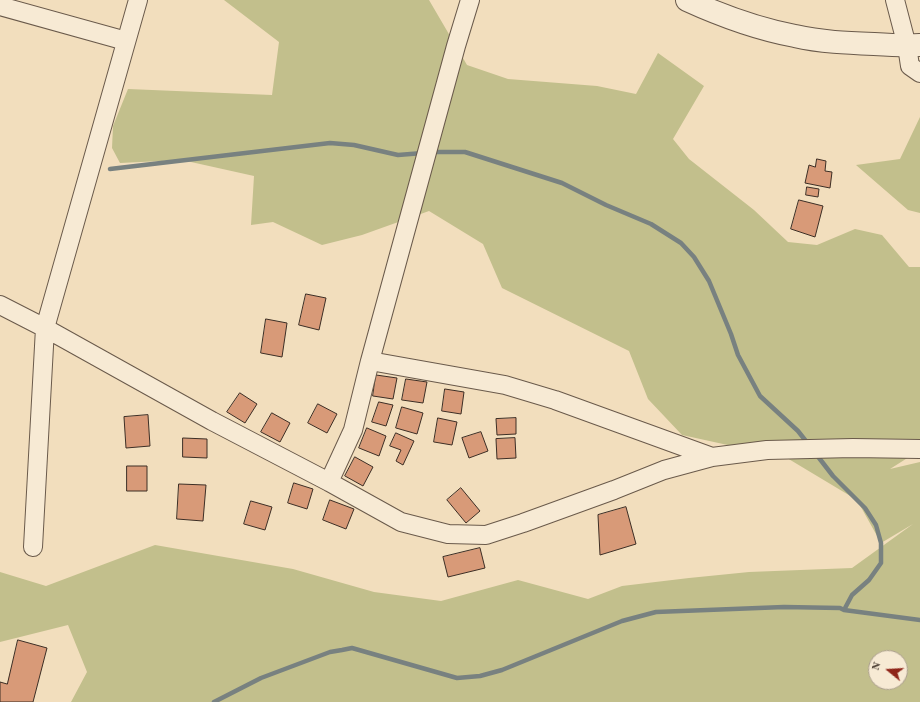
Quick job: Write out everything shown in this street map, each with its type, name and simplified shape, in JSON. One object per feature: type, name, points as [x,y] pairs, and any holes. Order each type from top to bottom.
[{"type":"street","points":[[33,547],[45,328],[138,0]]},
{"type":"street","points":[[329,482],[352,430],[456,46],[470,0]]},
{"type":"street","points":[[687,0],[706,9],[750,25],[795,36],[836,42],[914,46]]},
{"type":"street","points":[[895,0],[914,46],[910,66],[920,73]]},
{"type":"street","points":[[0,6],[126,41]]},
{"type":"street","points":[[0,305],[401,522],[448,534],[486,535],[614,490],[664,470],[712,457],[767,450],[853,448],[920,449]]},
{"type":"street","points":[[370,360],[511,387],[556,400],[712,457]]},
{"type":"shaded area","points":[[224,0],[429,0],[467,65],[508,79],[597,86],[636,94],[658,53],[704,86],[673,139],[689,159],[754,210],[788,242],[817,245],[855,229],[882,235],[909,267],[920,267],[920,450],[890,469],[920,462],[920,702],[71,702],[87,672],[68,625],[0,642],[0,572],[46,586],[155,545],[293,569],[374,592],[441,601],[518,580],[588,599],[622,586],[689,578],[749,572],[852,568],[913,524],[881,543],[857,500],[787,458],[682,435],[648,399],[629,351],[502,288],[483,244],[429,211],[362,235],[322,245],[273,222],[251,225],[254,176],[182,160],[120,163],[112,148],[113,126],[128,89],[272,95],[279,42]]},
{"type":"shaded area","points":[[920,117],[920,213],[908,210],[856,165],[900,159]]},
{"type":"building","points":[[817,159],[826,161],[825,171],[832,172],[830,188],[805,183],[809,165],[815,167]]},
{"type":"building","points":[[807,187],[819,189],[818,197],[806,195]]},
{"type":"building","points":[[799,200],[823,206],[815,237],[791,229]]},
{"type":"building","points":[[306,294],[326,298],[319,330],[299,325]]},
{"type":"building","points":[[266,319],[287,323],[282,357],[261,353]]},
{"type":"building","points":[[376,375],[397,378],[393,399],[373,396]]},
{"type":"building","points":[[406,379],[427,382],[423,403],[402,400]]},
{"type":"building","points":[[445,389],[464,392],[461,414],[442,411]]},
{"type":"building","points":[[240,393],[257,404],[245,423],[227,412]]},
{"type":"building","points":[[379,402],[393,405],[386,426],[372,422]]},
{"type":"building","points":[[318,404],[337,414],[327,433],[308,423]]},
{"type":"building","points":[[402,407],[423,413],[417,434],[396,428]]},
{"type":"building","points":[[272,413],[290,423],[280,442],[261,432]]},
{"type":"building","points":[[148,415],[150,446],[126,448],[124,417]]},
{"type":"building","points":[[438,418],[457,422],[452,445],[434,442]]},
{"type":"building","points":[[516,418],[516,434],[497,435],[496,419]]},
{"type":"building","points":[[367,428],[386,436],[379,456],[359,448]]},
{"type":"building","points":[[481,432],[488,451],[469,458],[462,438]]},
{"type":"building","points":[[396,433],[414,441],[403,465],[396,461],[401,450],[390,446]]},
{"type":"building","points":[[183,438],[207,439],[207,458],[183,457]]},
{"type":"building","points":[[515,438],[516,458],[497,459],[496,439]]},
{"type":"building","points":[[355,457],[373,467],[363,486],[345,476]]},
{"type":"building","points":[[127,466],[147,466],[147,491],[127,491]]},
{"type":"building","points":[[294,483],[313,489],[307,509],[288,503]]},
{"type":"building","points":[[179,484],[206,485],[203,521],[177,519]]},
{"type":"building","points":[[461,488],[480,511],[466,523],[447,500]]},
{"type":"building","points":[[330,500],[354,509],[346,529],[323,520]]},
{"type":"building","points":[[251,501],[272,507],[265,530],[244,524]]},
{"type":"building","points":[[626,507],[636,544],[600,555],[598,515]]},
{"type":"building","points":[[480,548],[485,568],[448,577],[443,557]]},
{"type":"building","points":[[18,640],[47,648],[33,702],[0,702],[0,682],[7,684]]},
{"type":"waterway","points":[[110,169],[330,143],[354,145],[398,155],[423,153]]},
{"type":"waterway","points":[[431,152],[465,152],[562,183],[606,205],[651,224],[681,243],[694,257],[709,281],[738,355],[760,396],[798,431],[809,445]]},
{"type":"waterway","points":[[816,454],[833,476],[865,508],[876,525],[881,543],[881,563],[869,580],[852,595],[844,610]]},
{"type":"waterway","points":[[214,702],[261,678],[330,652],[352,648],[457,678],[480,676],[502,670],[622,621],[656,612],[784,607],[840,608],[844,610],[920,620]]}]
